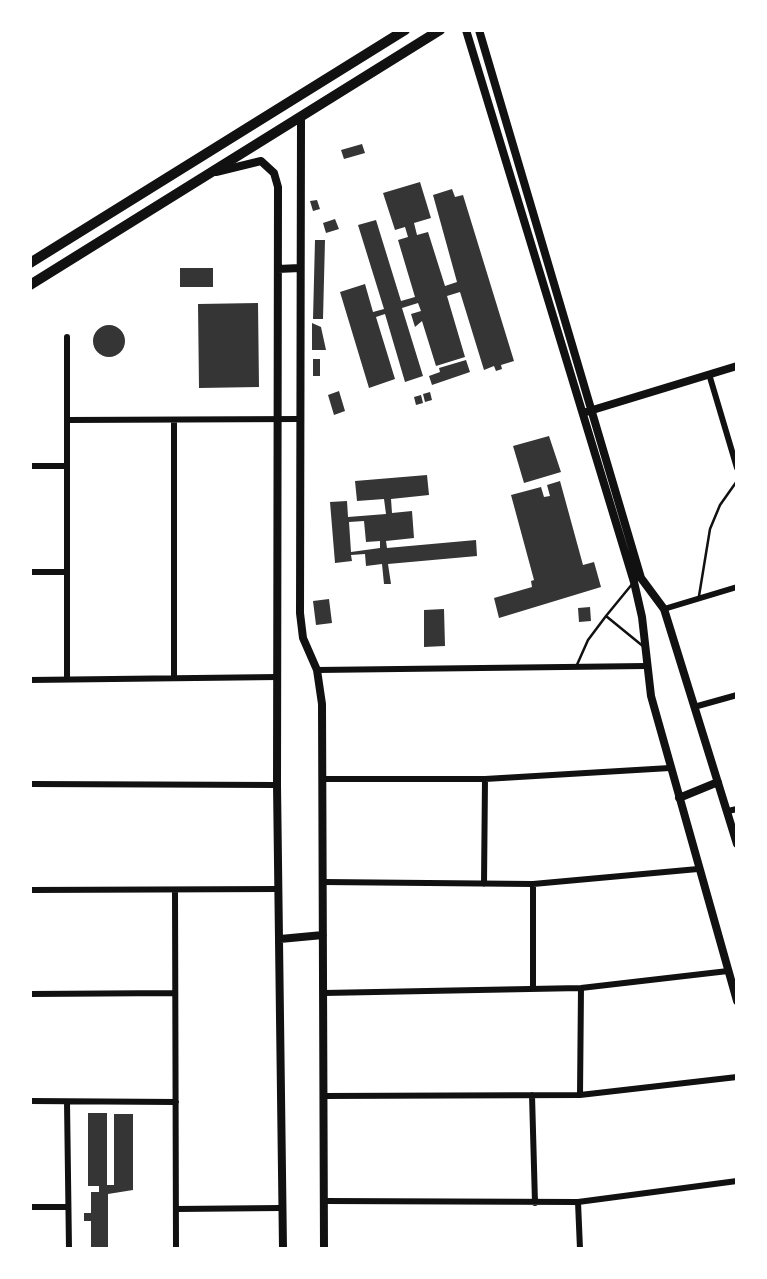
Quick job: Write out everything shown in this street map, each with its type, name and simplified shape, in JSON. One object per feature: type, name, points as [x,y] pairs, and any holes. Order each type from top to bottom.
[{"type":"highway","points":[[30,263],[405,30]]},
{"type":"highway","points":[[30,285],[301,119],[440,30]]},
{"type":"street","points":[[466,30],[637,580],[646,666],[670,768],[737,1001]]},
{"type":"street","points":[[479,30],[586,412]]},
{"type":"street","points":[[301,119],[301,626],[317,670],[322,704],[324,1249]]},
{"type":"street","points":[[206,175],[257,161],[270,167],[278,187],[277,785],[283,1249]]},
{"type":"street","points":[[278,269],[300,268]]},
{"type":"street","points":[[67,337],[67,678]]},
{"type":"street","points":[[586,412],[737,366]]},
{"type":"street","points":[[709,374],[737,468]]},
{"type":"street","points":[[67,420],[300,419]]},
{"type":"street","points":[[174,420],[174,678]]},
{"type":"street","points":[[30,466],[66,466]]},
{"type":"street","points":[[30,572],[67,572]]},
{"type":"street","points":[[637,580],[664,609],[737,844]]},
{"type":"street","points":[[664,609],[737,587]]},
{"type":"street","points":[[317,670],[646,666]]},
{"type":"street","points":[[30,680],[278,677]]},
{"type":"street","points":[[694,707],[737,695]]},
{"type":"street","points":[[323,779],[485,779],[670,768]]},
{"type":"street","points":[[484,884],[485,779]]},
{"type":"street","points":[[679,798],[718,782]]},
{"type":"street","points":[[30,784],[277,785]]},
{"type":"street","points":[[728,811],[737,809]]},
{"type":"street","points":[[323,882],[533,884],[698,869]]},
{"type":"street","points":[[533,884],[533,989]]},
{"type":"street","points":[[30,890],[279,889]]},
{"type":"street","points":[[175,891],[176,1249]]},
{"type":"street","points":[[280,939],[323,935]]},
{"type":"street","points":[[324,993],[581,988],[728,971]]},
{"type":"street","points":[[580,1095],[581,988]]},
{"type":"street","points":[[30,994],[175,993]]},
{"type":"street","points":[[324,1096],[580,1095],[737,1077]]},
{"type":"street","points":[[532,1095],[535,1203]]},
{"type":"street","points":[[30,1101],[176,1102]]},
{"type":"street","points":[[67,1102],[69,1249]]},
{"type":"street","points":[[324,1201],[578,1202],[737,1181]]},
{"type":"street","points":[[578,1202],[580,1249]]},
{"type":"street","points":[[30,1207],[68,1207]]},
{"type":"street","points":[[176,1209],[281,1208]]},
{"type":"lane","points":[[698,599],[710,529],[720,505],[737,481]]},
{"type":"lane","points":[[576,667],[588,639],[637,580]]},
{"type":"lane","points":[[606,616],[646,649]]},
{"type":"building","points":[[362,144],[365,153],[344,159],[341,150]]},
{"type":"building","points":[[420,182],[431,218],[414,223],[417,235],[428,232],[445,286],[457,282],[433,195],[452,189],[455,197],[463,195],[514,361],[501,365],[502,369],[496,371],[494,366],[484,370],[460,292],[447,296],[465,357],[436,366],[422,321],[415,327],[411,314],[421,311],[418,303],[402,308],[423,376],[405,382],[385,314],[376,317],[395,379],[369,388],[340,292],[365,284],[373,312],[384,309],[358,225],[376,220],[401,301],[415,297],[398,240],[408,237],[405,227],[395,230],[383,193]]},
{"type":"building","points":[[317,200],[320,209],[313,211],[310,201]]},
{"type":"building","points":[[335,219],[339,229],[326,233],[323,223]]},
{"type":"building","points":[[315,240],[325,240],[323,319],[313,319]]},
{"type":"building","points":[[180,268],[213,268],[213,287],[180,287]]},
{"type":"building","points":[[258,303],[259,387],[199,388],[198,304]]},
{"type":"building","points":[[312,323],[321,327],[326,350],[312,350]]},
{"type":"building","points":[[109,325],[121,329],[125,341],[121,353],[109,357],[97,353],[93,341],[97,329]]},
{"type":"building","points":[[313,359],[320,359],[320,376],[313,376]]},
{"type":"building","points":[[466,360],[470,372],[432,385],[429,376],[440,372],[439,368]]},
{"type":"building","points":[[339,391],[345,411],[334,415],[328,395]]},
{"type":"building","points":[[430,392],[432,400],[425,402],[423,394]]},
{"type":"building","points":[[421,395],[423,403],[416,405],[414,397]]},
{"type":"building","points":[[549,436],[561,472],[524,483],[513,446]]},
{"type":"building","points":[[427,475],[429,495],[391,499],[392,513],[412,511],[414,538],[386,541],[387,548],[476,540],[477,556],[388,564],[391,584],[384,584],[382,564],[366,566],[365,554],[351,555],[352,561],[335,563],[330,502],[347,501],[348,517],[386,514],[384,499],[357,501],[355,481]],"holes":[[[364,521],[366,542],[380,541],[380,548],[351,552],[349,522]]]},
{"type":"building","points":[[560,481],[583,565],[594,562],[601,587],[499,618],[494,598],[532,587],[531,581],[534,580],[511,495],[541,487],[544,497],[550,496],[547,485]]},
{"type":"building","points":[[329,599],[332,623],[316,625],[313,601]]},
{"type":"building","points":[[590,607],[591,621],[579,622],[578,608]]},
{"type":"building","points":[[444,609],[445,646],[424,647],[424,610]]},
{"type":"building","points":[[88,1113],[107,1113],[107,1185],[114,1185],[114,1114],[133,1114],[133,1190],[108,1194],[108,1249],[91,1249],[91,1221],[84,1221],[84,1213],[91,1213],[91,1192],[99,1192],[99,1186],[88,1186]]}]
